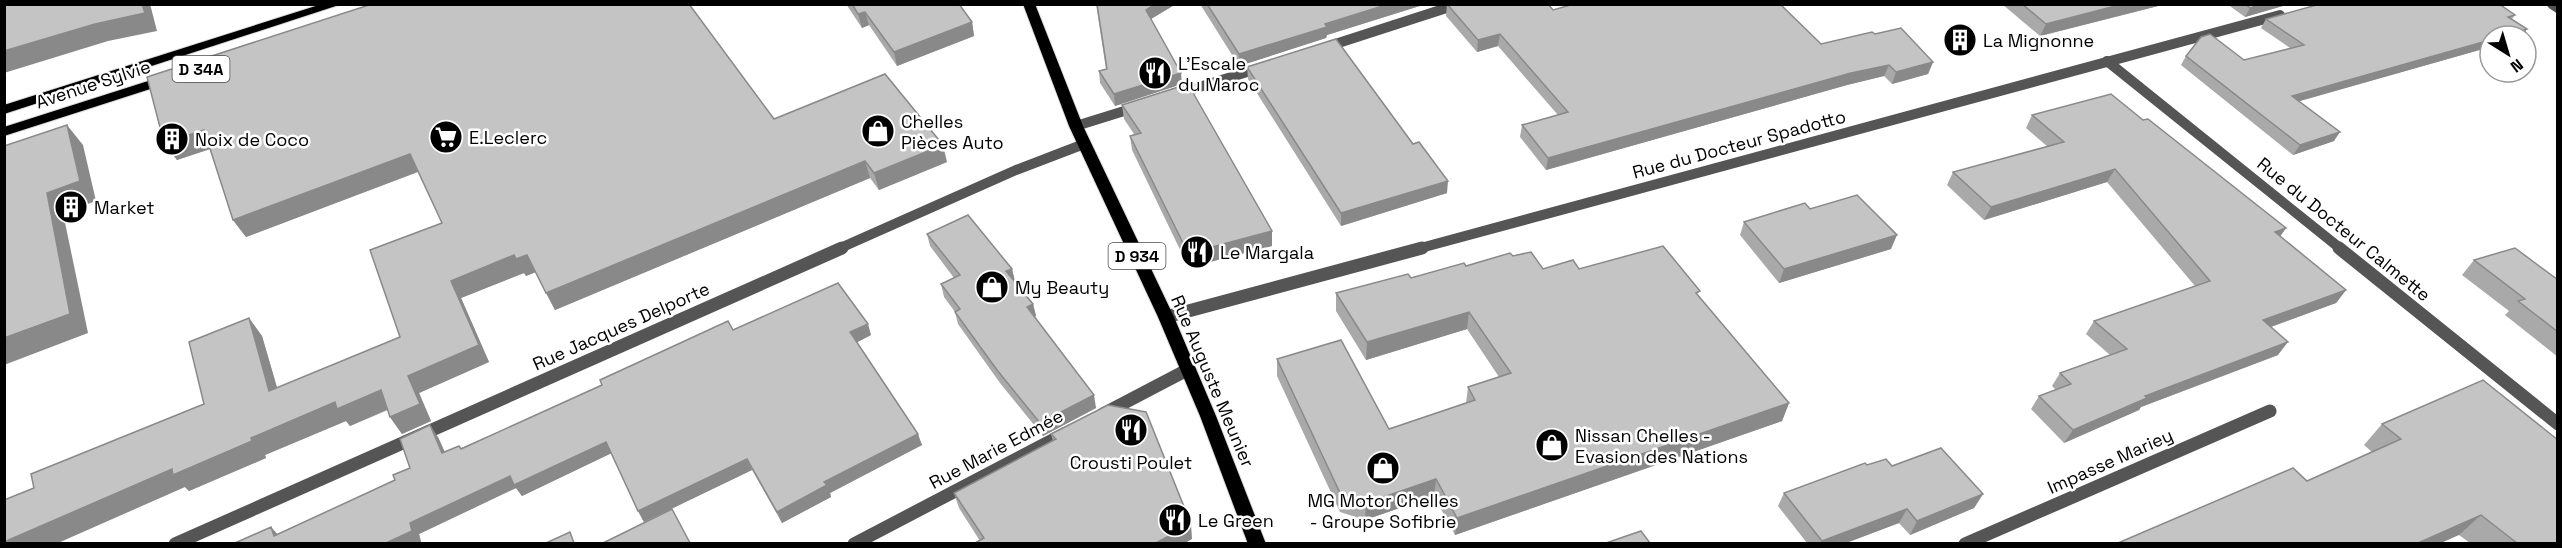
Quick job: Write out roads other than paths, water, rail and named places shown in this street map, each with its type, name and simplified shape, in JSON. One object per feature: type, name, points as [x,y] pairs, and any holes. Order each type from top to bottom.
[{"type":"main road","name":"Avenue Sylvie","points":[[4,110],[336,4]]},
{"type":"main road","name":"Rue Auguste Meunier","points":[[1029,4],[1076,126],[1166,317],[1187,370],[1209,416],[1257,543]]},
{"type":"main road","name":"Avenue Sylvie","points":[[4,132],[185,74]]},
{"type":"street","points":[[1313,51],[1459,4]]},
{"type":"street","points":[[2552,4],[2558,8]]},
{"type":"street","name":"Rue du Docteur Spadotto","points":[[1166,317],[2287,14]]},
{"type":"street","name":"Rue du Docteur Calmette","points":[[2107,61],[2558,424]]},
{"type":"street","points":[[1167,97],[1280,62]]},
{"type":"street","points":[[1076,126],[1144,104]]},
{"type":"street","name":"Rue Jacques Delporte","points":[[175,543],[1016,170],[1084,144]]},
{"type":"street","name":"Rue Marie Edmée","points":[[854,543],[1187,370]]},
{"type":"street","name":"Impasse Mariey","points":[[1965,543],[2270,411]]},
{"type":"place","name":"La Mignonne","points":[[1960,40]]},
{"type":"place","name":"L'Escale du Maroc","points":[[1155,73]]},
{"type":"place","name":"Chelles Pièces Auto","points":[[878,131]]},
{"type":"place","name":"E.Leclerc","points":[[446,137]]},
{"type":"place","name":"Noix de Coco","points":[[172,139]]},
{"type":"place","name":"Market","points":[[71,207]]},
{"type":"place","name":"Le Margala","points":[[1197,252]]},
{"type":"place","name":"My Beauty","points":[[992,287]]},
{"type":"place","name":"Crousti Poulet","points":[[1131,430]]},
{"type":"place","name":"Nissan Chelles - Evasion des Nations","points":[[1552,445]]},
{"type":"place","name":"MG Motor Chelles - Groupe Sofibrie","points":[[1383,468]]},
{"type":"place","name":"Le Green","points":[[1175,520]]}]
